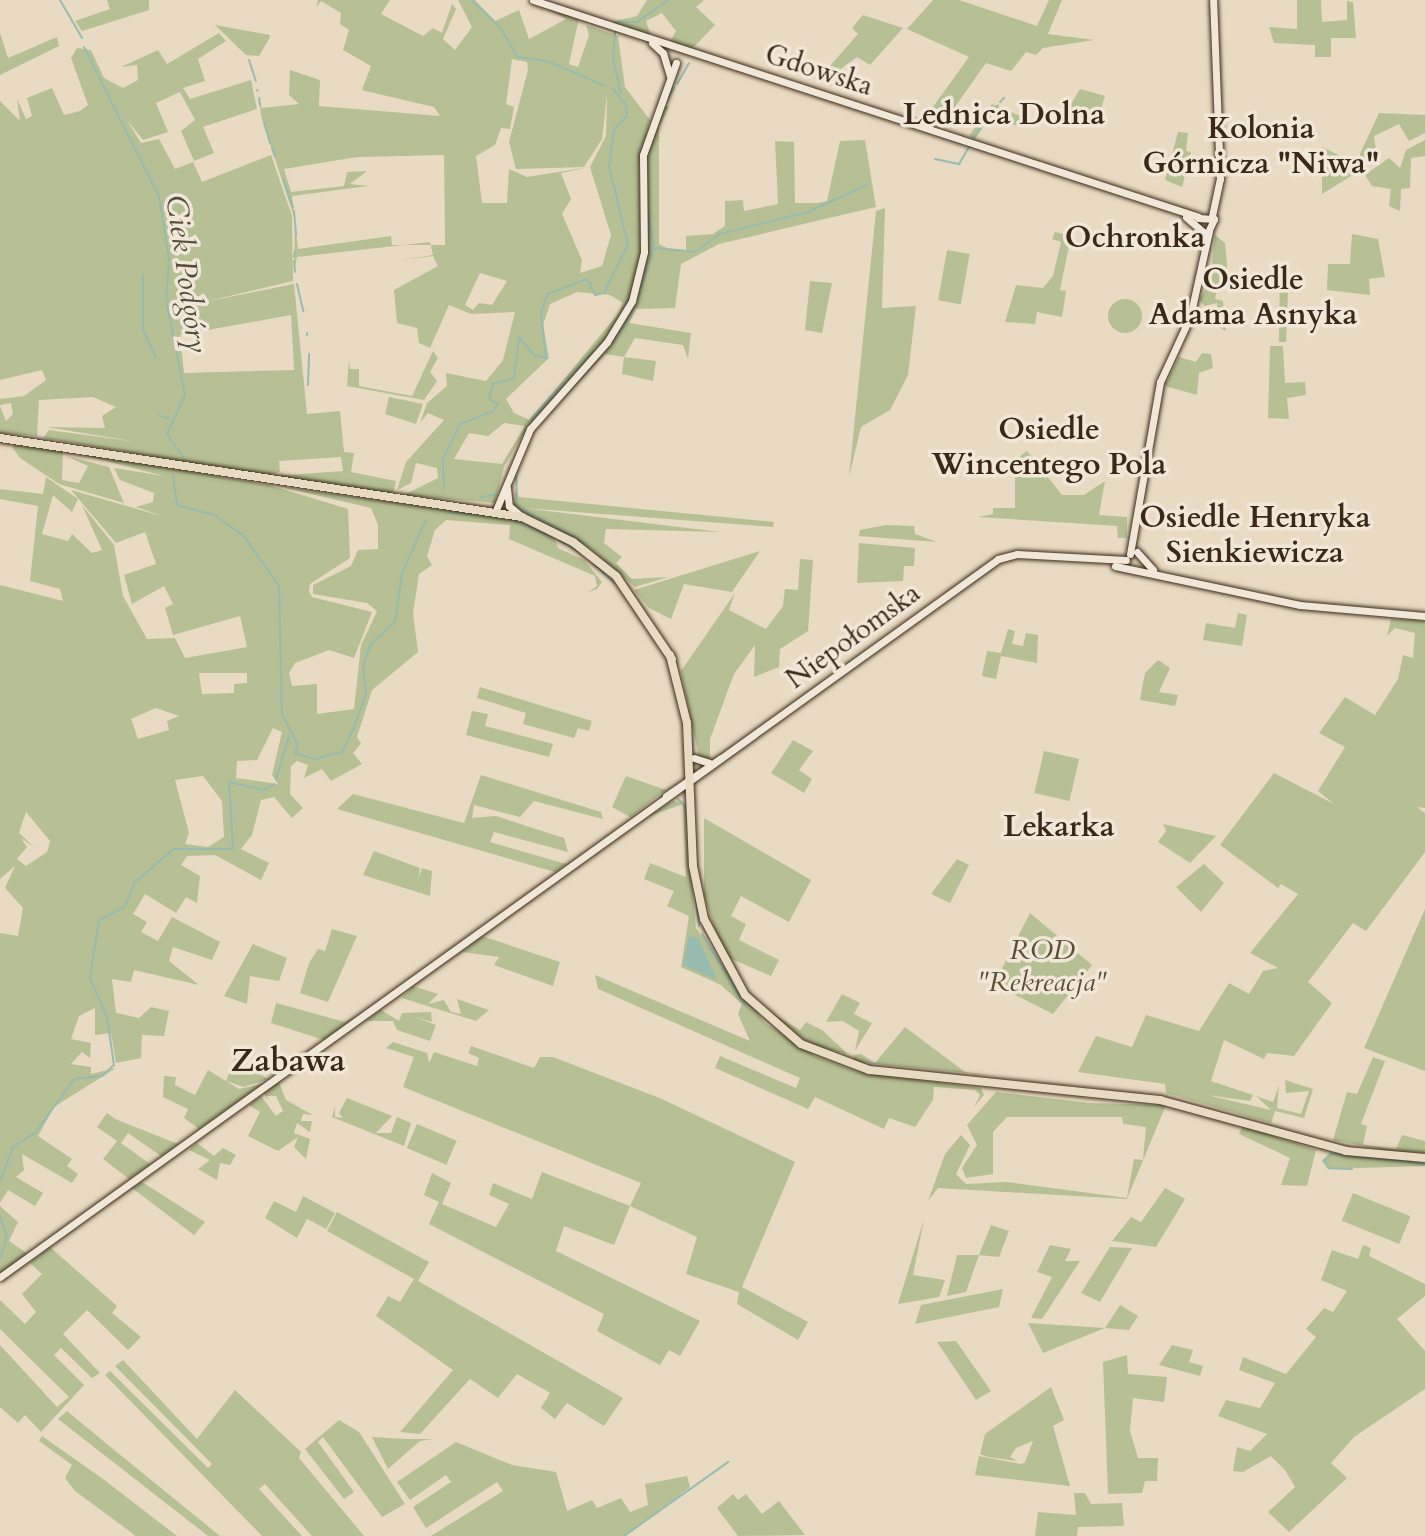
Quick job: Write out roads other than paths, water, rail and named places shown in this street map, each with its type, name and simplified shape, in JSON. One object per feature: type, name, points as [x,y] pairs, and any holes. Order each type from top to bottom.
[{"type":"main road","name":"Gdowska","points":[[533,0],[642,37],[676,59],[715,59],[1182,214],[1203,217]]},
{"type":"main road","points":[[1206,231],[1203,217],[1216,195],[1213,0]]},
{"type":"main road","points":[[496,510],[534,422],[607,342],[632,301],[644,252],[643,155],[676,59],[665,50]]},
{"type":"main road","points":[[1130,558],[1163,371],[1188,322],[1206,254],[1203,217]]},
{"type":"main road","points":[[0,438],[341,492],[496,510],[522,517],[573,542],[608,569],[653,622],[670,655],[685,709],[692,761],[698,892]]},
{"type":"main road","points":[[510,474],[507,502],[522,517]]},
{"type":"main road","name":"Niepołomska","points":[[0,1277],[652,808],[679,785],[692,779],[1007,555],[1090,560],[1130,558]]},
{"type":"main road","points":[[1130,558],[1170,577],[1308,606],[1425,616]]},
{"type":"main road","points":[[1130,558],[1142,566]]},
{"type":"main road","name":"Niepołomska","points":[[652,808],[672,797],[711,763],[726,755]]},
{"type":"main road","points":[[692,761],[711,763]]},
{"type":"main road","points":[[679,785],[692,761]]},
{"type":"main road","points":[[692,779],[690,805],[698,892],[717,951],[745,995],[784,1033],[828,1057],[893,1074],[1171,1102],[1346,1151],[1425,1158]]},
{"type":"main road","points":[[672,797],[684,797],[690,805]]},
{"type":"water","points":[[689,936],[698,938],[717,980],[683,965]]},
{"type":"waterway","name":"Ciek Podgóry","points":[[60,0],[82,38]]},
{"type":"waterway","points":[[471,0],[500,27],[517,57],[547,61],[605,86]]},
{"type":"waterway","points":[[618,22],[637,22],[668,0]]},
{"type":"waterway","points":[[615,32],[613,59],[621,93]]},
{"type":"waterway","name":"Ciek Podgóry","points":[[84,47],[159,196],[169,259],[166,299],[185,395],[167,434],[184,458]]},
{"type":"waterway","points":[[249,60],[256,81]]},
{"type":"waterway","points":[[677,84],[689,63]]},
{"type":"waterway","points":[[444,489],[443,459],[460,424],[492,412],[498,404],[489,399],[493,384],[514,378],[519,337],[534,355],[546,358],[541,312],[548,294],[587,279],[595,295],[604,293],[628,245],[609,166],[614,129],[627,116],[626,105],[612,88]]},
{"type":"waterway","points":[[667,100],[674,88]]},
{"type":"waterway","points":[[259,98],[260,105]]},
{"type":"waterway","points":[[1000,102],[1004,98]]},
{"type":"waterway","points":[[973,138],[998,105]]},
{"type":"waterway","points":[[264,122],[270,143]]},
{"type":"waterway","points":[[935,159],[959,164],[969,147]]},
{"type":"waterway","points":[[272,148],[275,157]]},
{"type":"waterway","points":[[646,163],[649,150]]},
{"type":"waterway","points":[[283,179],[288,193]]},
{"type":"waterway","points":[[654,248],[695,252],[720,234],[808,212],[867,185]]},
{"type":"waterway","points":[[289,196],[293,207]]},
{"type":"waterway","points":[[641,288],[654,248],[647,209]]},
{"type":"waterway","points":[[294,211],[296,235]]},
{"type":"waterway","points":[[294,257],[295,251]]},
{"type":"waterway","points":[[294,261],[295,272]]},
{"type":"waterway","points":[[143,275],[143,330],[156,358]]},
{"type":"waterway","points":[[297,284],[303,311]]},
{"type":"waterway","points":[[626,304],[631,292]]},
{"type":"waterway","points":[[587,370],[624,327],[640,292]]},
{"type":"waterway","points":[[567,379],[593,352]]},
{"type":"waterway","points":[[308,385],[309,354]]},
{"type":"waterway","points":[[531,419],[563,383]]},
{"type":"waterway","points":[[159,415],[169,419]]},
{"type":"waterway","name":"Ciek Podgóry","points":[[167,434],[173,421]]},
{"type":"waterway","points":[[516,471],[517,505]]},
{"type":"waterway","points":[[173,476],[177,505],[214,515],[243,535],[279,586],[282,714],[298,745],[295,753],[315,759],[342,752],[354,727],[366,694],[363,667],[370,645],[395,622],[402,573],[426,520]]},
{"type":"waterway","points":[[480,497],[496,495]]},
{"type":"waterway","points":[[519,507],[588,545]]},
{"type":"waterway","points":[[445,512],[476,514]]},
{"type":"waterway","points":[[512,520],[552,537]]},
{"type":"waterway","points":[[559,540],[582,554]]},
{"type":"waterway","points":[[593,563],[615,584]]},
{"type":"waterway","points":[[276,779],[289,736]]},
{"type":"waterway","points":[[0,1181],[13,1147],[36,1132],[74,1079],[102,1076],[114,1065],[107,1017],[90,978],[99,920],[125,907],[134,883],[174,849],[233,849],[229,782],[263,790],[275,784]]},
{"type":"waterway","points":[[678,799],[685,806],[699,926]]},
{"type":"waterway","points":[[702,934],[746,1007]]},
{"type":"waterway","points":[[1352,1169],[1329,1168],[1324,1160],[1333,1154],[1425,1164]]},
{"type":"waterway","points":[[0,1216],[7,1237],[0,1258]]},
{"type":"waterway","points":[[624,1536],[728,1462]]},
{"type":"district","name":"Lednica Dolna","points":[[1004,115]]},
{"type":"district","name":"Kolonia Górnicza \"Niwa\"","points":[[1261,146]]},
{"type":"district","name":"Ochronka","points":[[1135,238]]},
{"type":"district","name":"Osiedle Adama Asnyka","points":[[1253,297]]},
{"type":"district","name":"Osiedle Wincentego Pola","points":[[1049,447]]},
{"type":"district","name":"Osiedle Henryka Sienkiewicza","points":[[1255,535]]},
{"type":"district","name":"Lekarka","points":[[1059,827]]},
{"type":"district","name":"Zabawa","points":[[288,1061]]},
{"type":"park label","name":"ROD \"Rekreacja\"","points":[[1042,966]]}]
